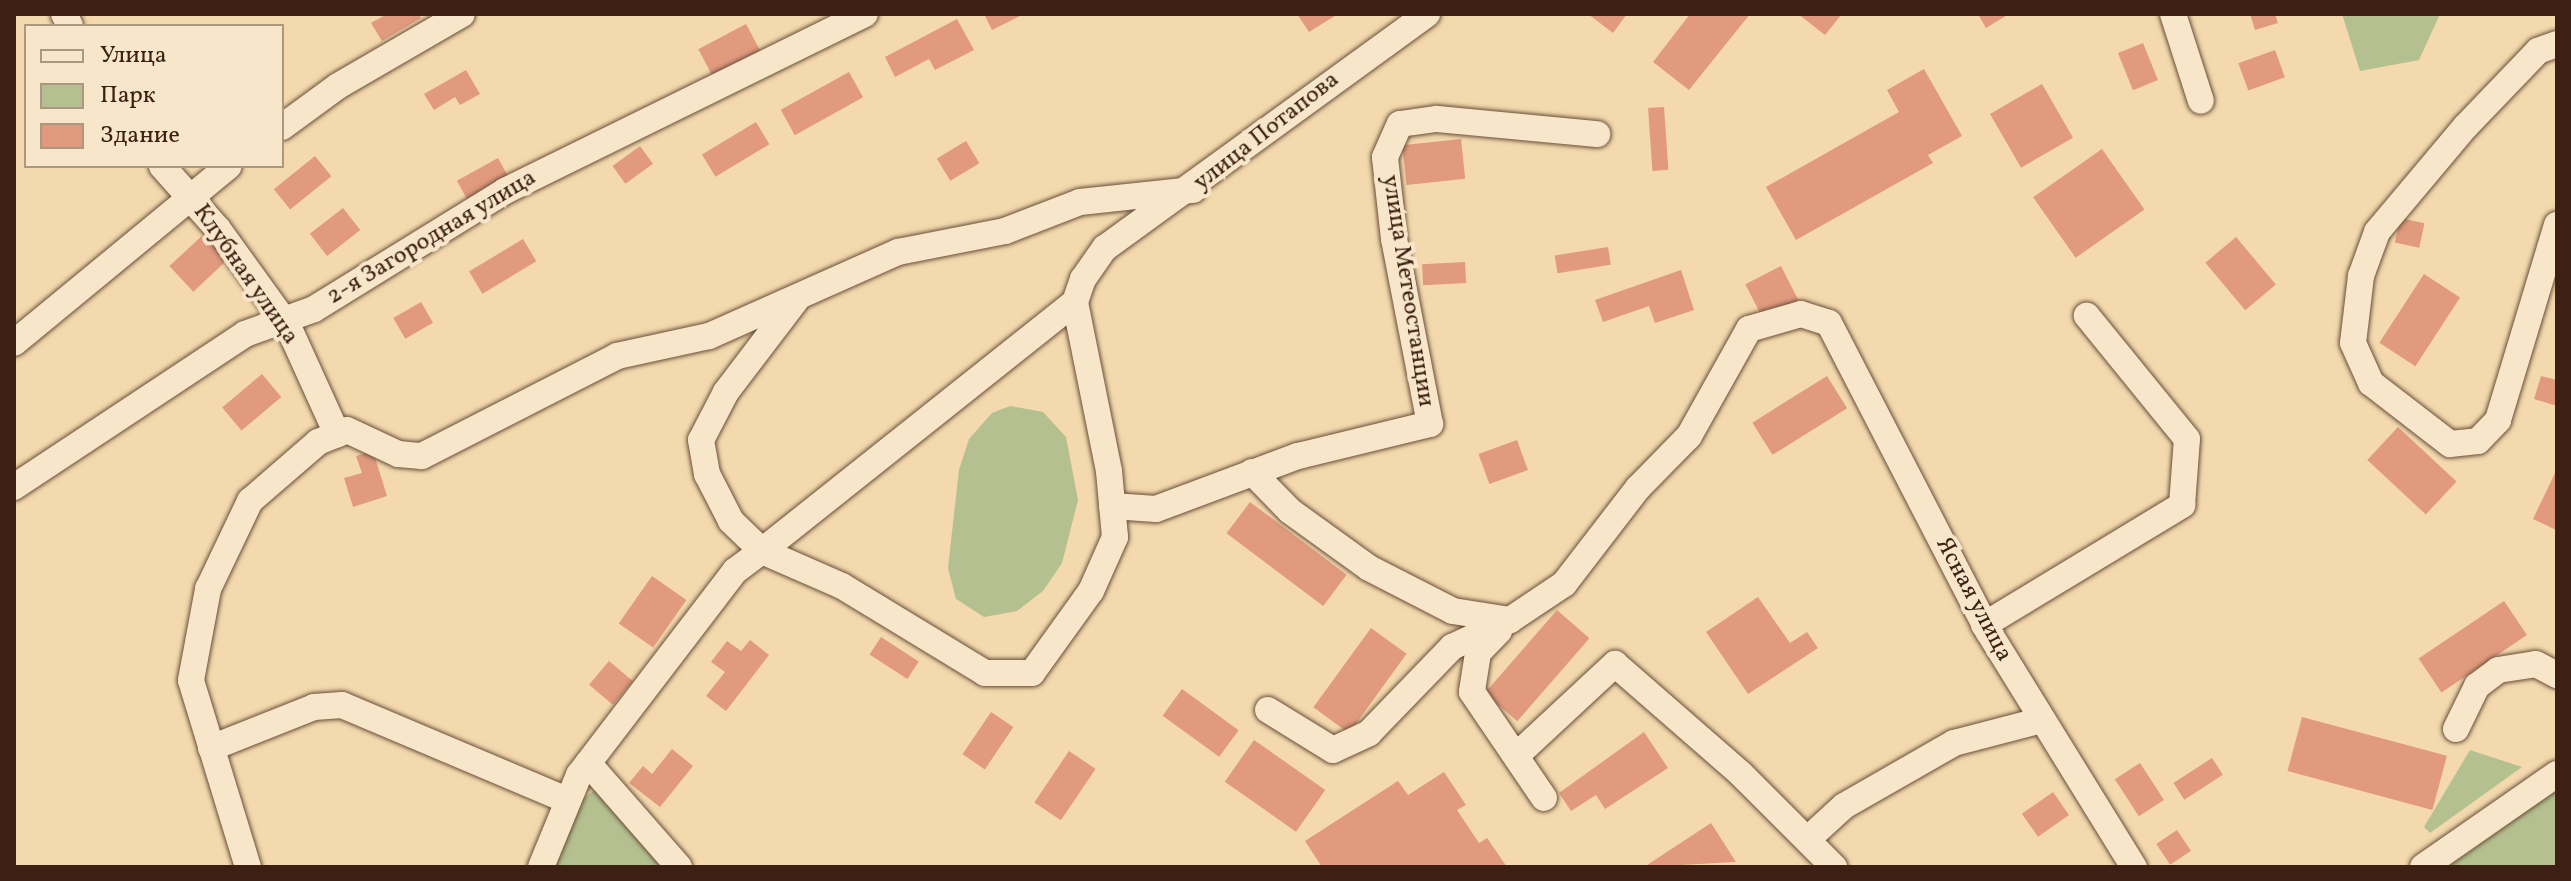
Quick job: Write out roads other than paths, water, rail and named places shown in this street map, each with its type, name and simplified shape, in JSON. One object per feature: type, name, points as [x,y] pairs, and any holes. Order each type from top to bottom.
[{"type":"street","points":[[284,126],[338,86],[462,14]]},
{"type":"street","name":"2-я Загородная улица","points":[[14,487],[280,316],[314,309],[505,191],[865,14]]},
{"type":"street","name":"улица Потапова","points":[[1075,302],[1105,248],[1193,190],[1308,97],[1427,14]]},
{"type":"street","points":[[2173,14],[2201,101]]},
{"type":"street","points":[[2557,44],[2538,51],[2465,127],[2377,232],[2361,276],[2353,343],[2371,383],[2450,444],[2478,441],[2498,420],[2557,225]]},
{"type":"street","name":"улица Метеостанции","points":[[1112,506],[1156,509],[1252,472],[1430,424],[1396,254],[1385,157],[1400,124],[1437,119],[1597,134]]},
{"type":"street","name":"Клубная улица","points":[[164,168],[280,316],[337,434]]},
{"type":"street","points":[[14,343],[188,196],[226,168]]},
{"type":"street","points":[[251,866],[191,680],[208,589],[250,501],[281,469],[347,430],[398,454],[422,456],[617,356],[709,336],[801,292],[898,252],[1005,231],[1080,202],[1193,190]]},
{"type":"street","points":[[541,867],[567,800],[588,763],[735,571],[762,551],[1075,302],[1115,537],[1091,591],[1032,673],[985,673],[842,586],[762,551],[731,521],[707,474],[701,440],[726,392],[801,292]]},
{"type":"street","name":"Ясная улица","points":[[1510,620],[1564,584],[1638,488],[1689,436],[1749,329],[1801,314],[1829,323],[1984,625],[2134,867]]},
{"type":"street","points":[[1984,625],[2182,505],[2187,439],[2087,316]]},
{"type":"street","points":[[1252,472],[1290,511],[1369,568],[1453,611],[1510,620]]},
{"type":"street","points":[[1268,710],[1333,750],[1369,733],[1452,647],[1510,620]]},
{"type":"street","points":[[1510,620],[1478,653],[1472,692],[1544,798]]},
{"type":"street","points":[[1517,755],[1615,664],[1808,839],[1834,867]]},
{"type":"street","points":[[2456,729],[2477,686],[2498,670],[2536,664],[2557,675]]},
{"type":"street","points":[[211,748],[314,707],[342,705],[567,800]]},
{"type":"street","points":[[1808,839],[1844,806],[1954,743],[2042,720]]},
{"type":"street","points":[[588,763],[679,867]]},
{"type":"street","points":[[2423,867],[2557,774]]}]
